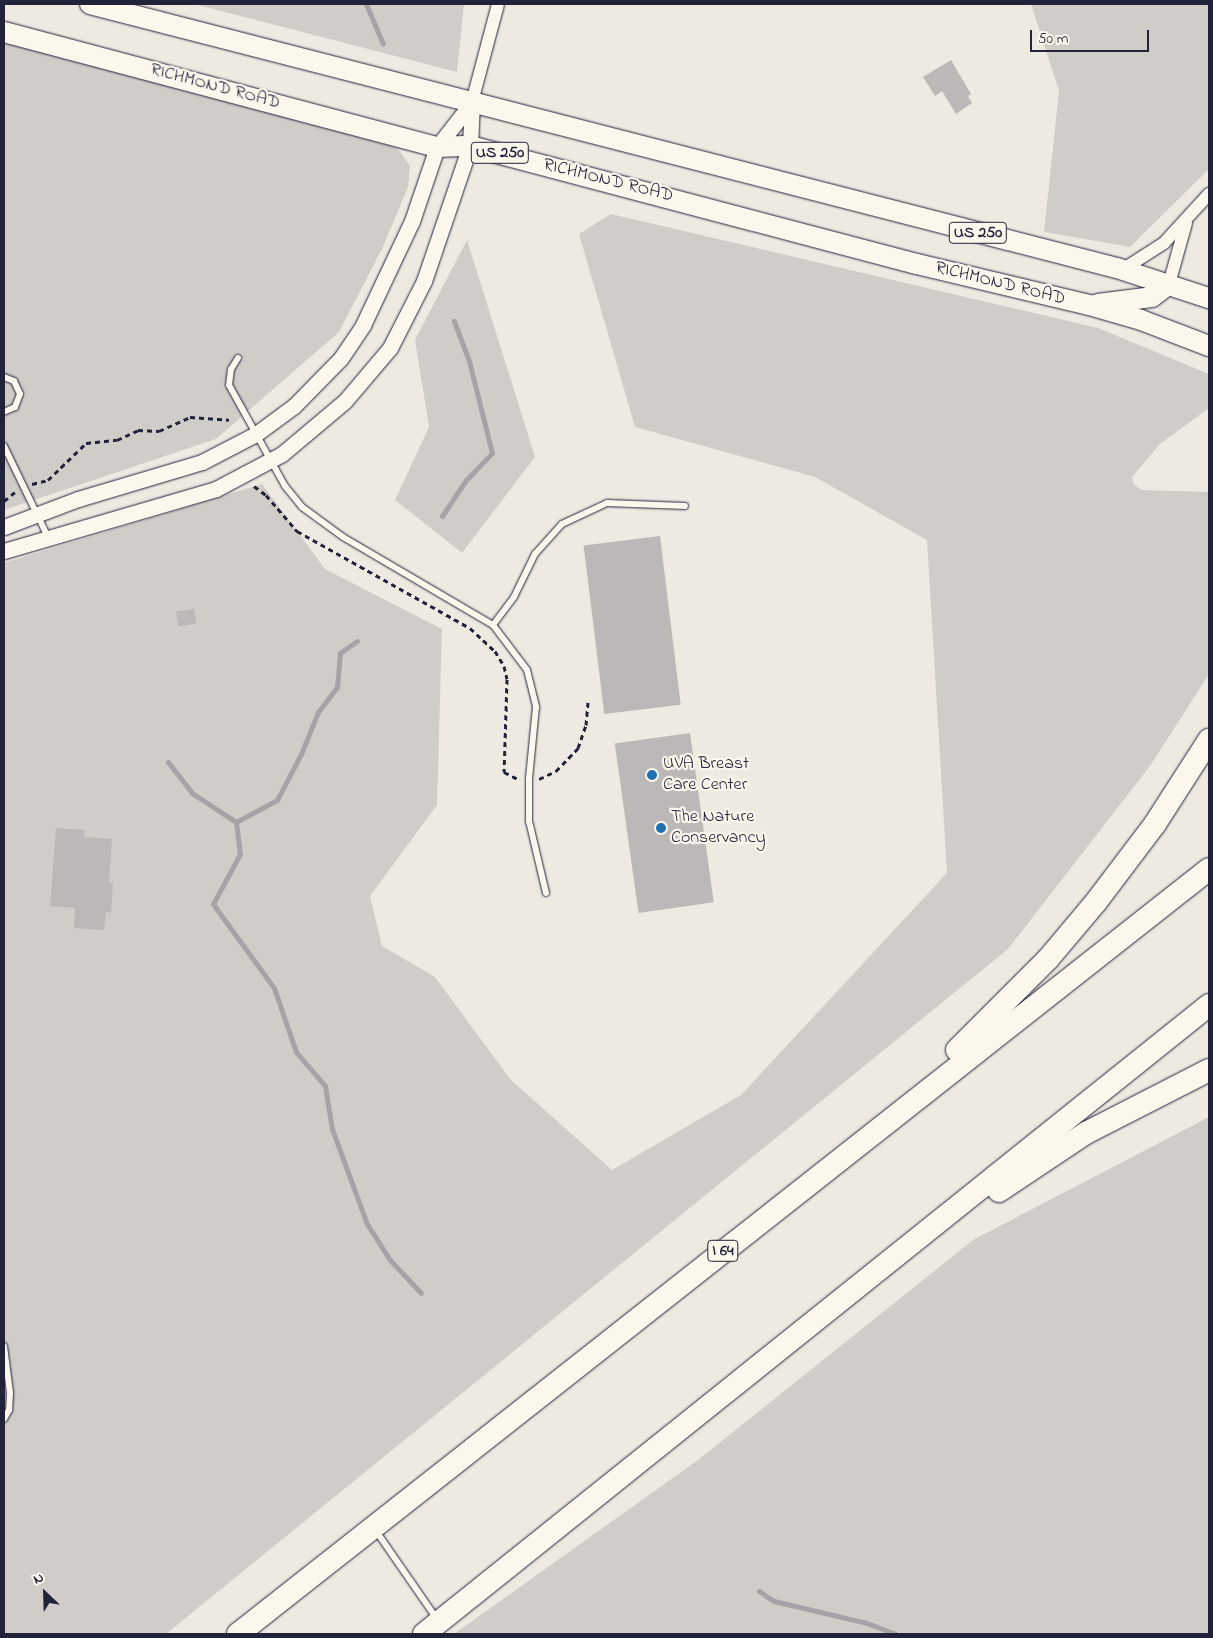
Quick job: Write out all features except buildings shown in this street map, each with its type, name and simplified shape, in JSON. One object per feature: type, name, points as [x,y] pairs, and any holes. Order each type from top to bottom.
[{"type":"highway","name":"US 250","points":[[90,4],[1122,270],[1209,298]]},
{"type":"highway","name":"RICHMOND ROAD","points":[[4,32],[437,147],[470,146],[917,264],[1089,305],[1141,320],[1209,346]]},
{"type":"highway","points":[[1089,305],[1152,297],[1168,284]]},
{"type":"highway","points":[[837,1161],[873,1119],[978,1031],[1048,959],[1155,824],[1209,740]]},
{"type":"highway","name":"I 64","points":[[238,1634],[1209,868]]},
{"type":"highway","points":[[432,1628],[1209,1005]]},
{"type":"highway","points":[[811,1324],[933,1241],[1038,1163],[1086,1133],[1209,1070]]},
{"type":"street","points":[[4,552],[48,537],[180,501],[216,489],[271,461],[314,430],[345,401],[390,348],[424,281],[470,146],[472,102],[498,4]]},
{"type":"street","points":[[4,528],[38,512],[202,462],[256,434],[316,386],[341,358],[363,325],[412,221],[437,147],[472,102]]},
{"type":"street","points":[[1122,270],[1153,252],[1186,221],[1209,194]]},
{"type":"street","points":[[1168,284],[1186,221]]},
{"type":"lane","points":[[238,358],[231,369],[229,385],[271,461],[302,507],[323,525],[493,624],[517,652],[532,687],[535,731],[529,779],[529,821],[546,893]]},
{"type":"lane","points":[[4,376],[14,381],[20,394],[14,406],[4,412]]},
{"type":"lane","points":[[4,446],[38,512],[48,537]]},
{"type":"lane","points":[[493,624],[514,597],[534,554],[562,524],[607,503],[685,506]]},
{"type":"lane","points":[[4,1346],[10,1393],[9,1410],[4,1419]]},
{"type":"lane","points":[[373,1528],[432,1628]]},
{"type":"path","points":[[4,501],[24,488],[48,480],[86,443],[117,440],[138,430],[159,431],[190,417],[229,420]]},
{"type":"path","points":[[249,482],[266,495],[297,531],[470,628],[483,638],[500,658],[507,679],[508,722],[504,772],[512,778],[545,778],[556,771],[578,748],[586,725],[588,702]]},
{"type":"shaded area","points":[[194,4],[464,4],[457,72]]},
{"type":"shaded area","points":[[1031,4],[1209,4],[1209,169],[1130,247],[1044,232],[1059,91]]},
{"type":"shaded area","points":[[4,41],[396,146],[410,166],[408,187],[382,249],[339,332],[216,439],[4,510]]},
{"type":"shaded area","points":[[611,214],[1098,328],[1209,374],[1209,408],[1160,444],[1132,477],[1134,485],[1142,490],[1209,492],[1209,674],[1150,766],[1008,949],[166,1634],[4,1634],[4,563],[262,484],[325,569],[442,629],[437,805],[370,896],[382,946],[435,977],[511,1080],[612,1170],[741,1095],[947,873],[927,540],[815,477],[635,427],[579,234]]},
{"type":"shaded area","points":[[467,240],[535,457],[462,553],[395,500],[429,427],[415,340]]},
{"type":"shaded area","points":[[1209,1117],[1209,1634],[454,1634],[698,1460],[973,1240]]},
{"type":"waterway","points":[[366,4],[383,44]]},
{"type":"waterway","points":[[442,516],[466,480],[492,453],[469,361],[454,321]]},
{"type":"waterway","points":[[357,641],[340,653],[337,687],[318,712],[301,754],[277,800],[236,822],[240,854],[213,904],[274,988],[296,1052],[325,1086],[332,1129],[367,1224],[390,1260],[421,1293]]},
{"type":"waterway","points":[[168,762],[192,793],[236,822]]},
{"type":"waterway","points":[[759,1591],[774,1601],[867,1623],[895,1634]]},
{"type":"place","name":"UVA Breast Care Center","points":[[652,775]]},
{"type":"place","name":"The Nature Conservancy","points":[[661,828]]}]
